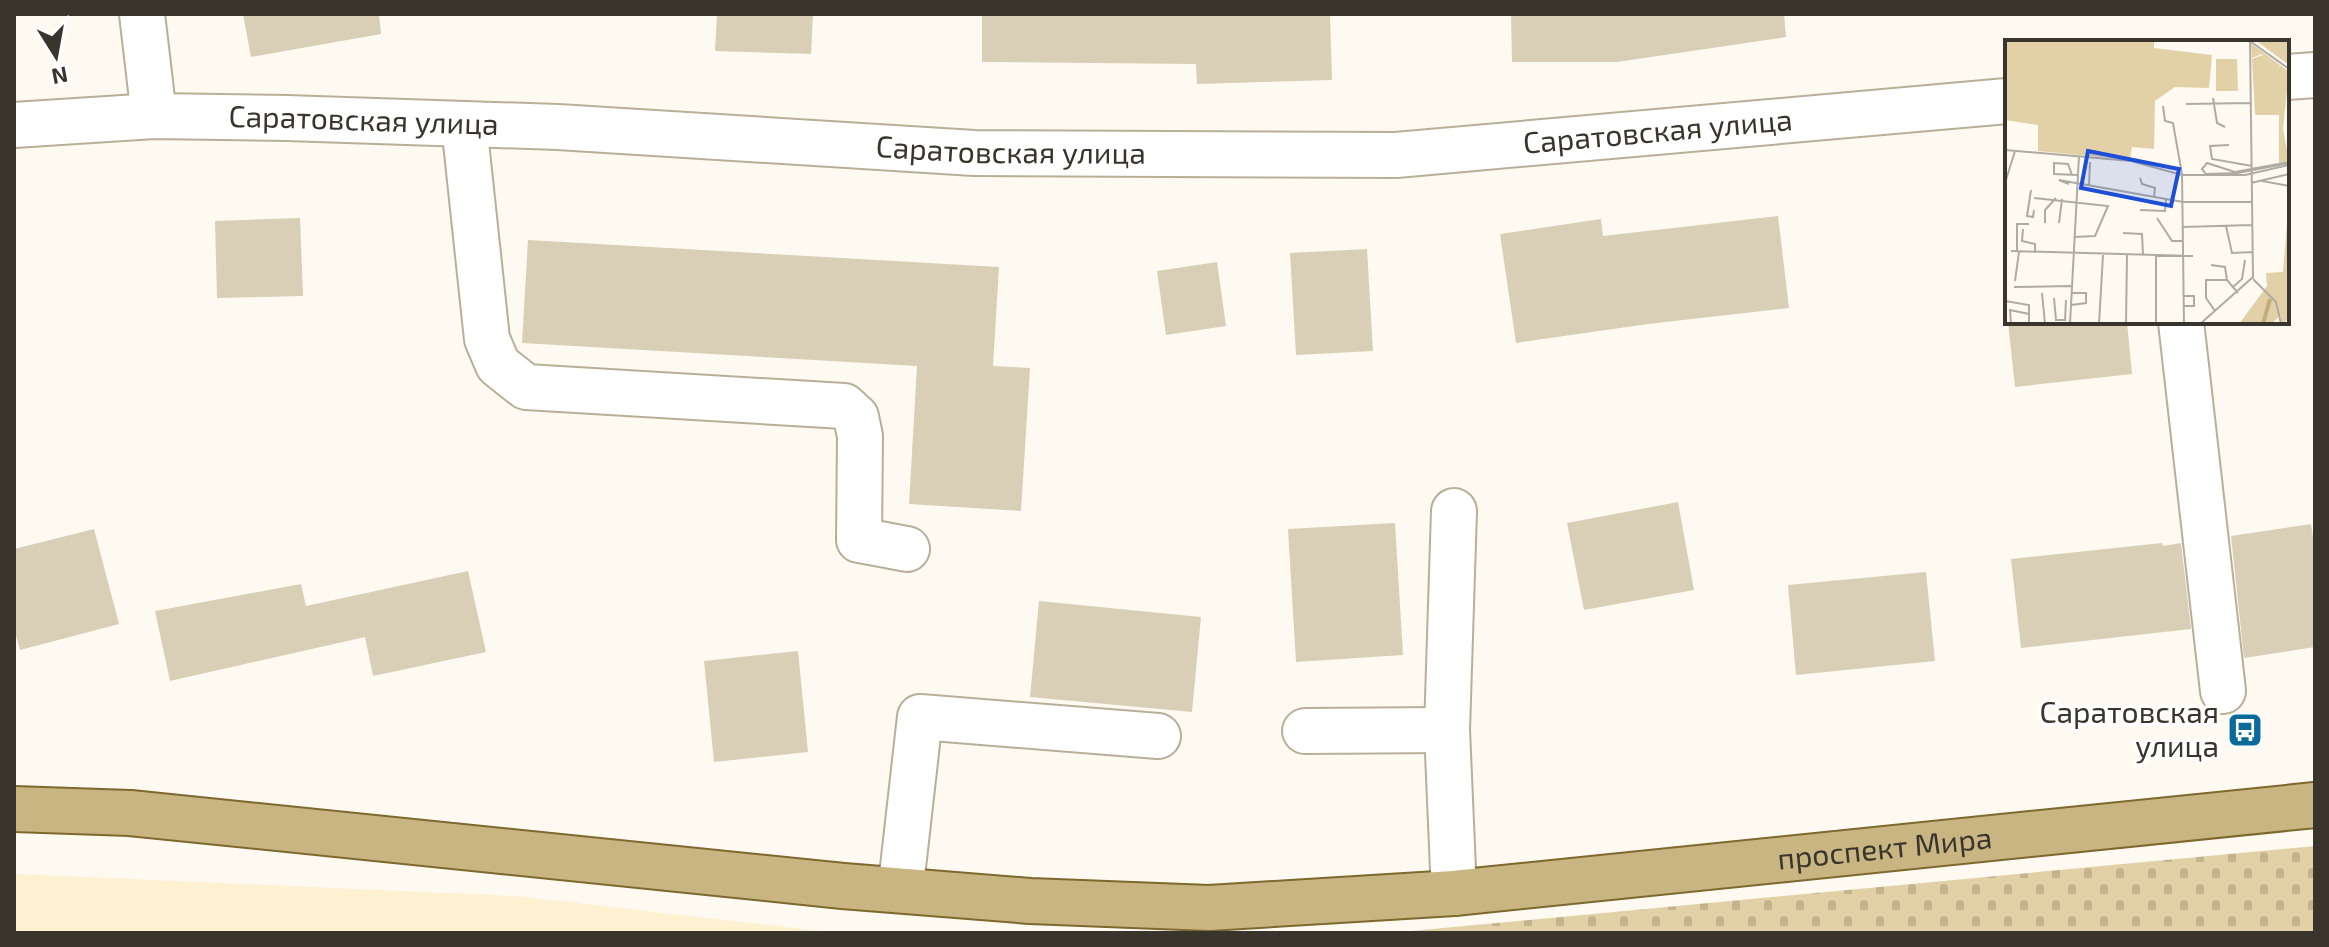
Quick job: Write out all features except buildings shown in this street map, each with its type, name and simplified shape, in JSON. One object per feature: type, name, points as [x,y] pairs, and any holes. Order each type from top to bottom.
[{"type":"main road","name":"проспект Мира","points":[[14,809],[130,813],[1030,901],[1209,908],[1454,893],[2315,805]]},
{"type":"street","points":[[142,14],[154,116]]},
{"type":"street","points":[[2289,77],[2315,75]]},
{"type":"street","name":"Саратовская улица","points":[[14,125],[154,116],[573,128],[974,153],[1396,155],[2005,101]]},
{"type":"street","points":[[464,124],[487,339],[498,365],[526,387],[844,406],[856,417],[860,436],[859,540],[907,549]]},
{"type":"street","points":[[2181,324],[2223,691]]},
{"type":"street","points":[[1454,511],[1447,730],[1454,893]]},
{"type":"street","points":[[898,890],[920,717],[1158,736]]},
{"type":"street","points":[[1305,731],[1447,730]]},
{"type":"shaded area","points":[[14,874],[516,896],[839,933],[14,933]]},
{"type":"green space","points":[[2315,846],[2315,933],[1390,933]]},
{"type":"place","name":"Саратовская улица","points":[[2245,730]]}]
